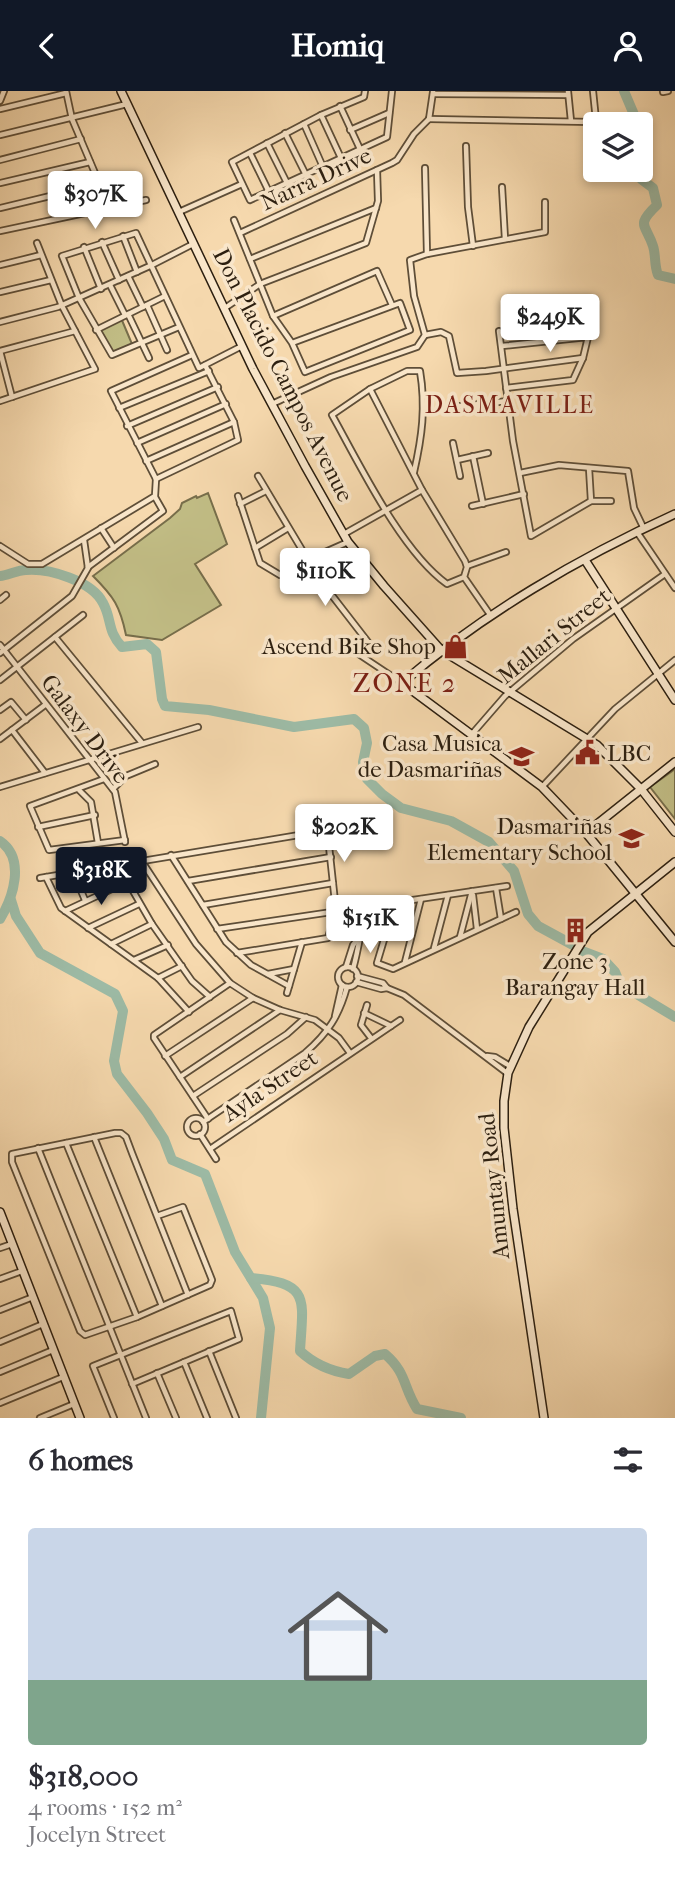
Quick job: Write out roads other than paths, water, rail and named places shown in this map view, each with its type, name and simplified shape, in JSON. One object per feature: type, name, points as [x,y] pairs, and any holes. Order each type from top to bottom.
[{"type":"street","points":[[0,101],[4,91]]},
{"type":"street","name":"Don Placido Campos Avenue","points":[[121,91],[271,404],[346,538],[441,650],[586,738],[620,767],[675,832]]},
{"type":"street","points":[[365,91],[364,97],[321,115],[232,162],[250,200],[387,137],[392,91]]},
{"type":"street","points":[[571,121],[568,93],[433,92],[429,119],[571,121],[596,120],[593,91]]},
{"type":"street","points":[[663,92],[668,91]]},
{"type":"street","points":[[0,109],[66,92],[72,118],[109,206]]},
{"type":"street","points":[[0,135],[128,104]]},
{"type":"street","points":[[340,106],[360,149]]},
{"type":"street","points":[[351,130],[390,112]]},
{"type":"street","points":[[321,115],[341,158]]},
{"type":"street","name":"Narra Drive","points":[[240,233],[397,160],[414,134],[429,119]]},
{"type":"street","points":[[304,124],[323,167]]},
{"type":"street","points":[[285,133],[306,175]]},
{"type":"street","points":[[0,160],[80,139]]},
{"type":"street","points":[[267,143],[287,184]]},
{"type":"street","points":[[466,146],[468,207],[473,246]]},
{"type":"street","points":[[250,153],[269,192]]},
{"type":"street","points":[[0,183],[90,162]]},
{"type":"street","points":[[425,168],[427,254]]},
{"type":"street","points":[[225,309],[260,284],[366,243],[376,208],[377,170]]},
{"type":"street","points":[[0,208],[100,184]]},
{"type":"street","points":[[178,212],[242,184]]},
{"type":"street","points":[[502,187],[505,239]]},
{"type":"street","points":[[0,231],[146,200]]},
{"type":"street","points":[[425,335],[414,296],[410,260],[427,254],[545,232],[545,202]]},
{"type":"street","points":[[250,259],[376,208]]},
{"type":"street","points":[[234,220],[273,316],[292,343],[305,372],[410,330],[400,303],[292,343]]},
{"type":"street","points":[[179,327],[112,355],[79,298],[62,256],[136,233],[199,368],[242,346]]},
{"type":"street","points":[[123,236],[137,272]]},
{"type":"street","points":[[102,242],[119,280]]},
{"type":"street","points":[[0,401],[95,369],[62,306],[37,243]]},
{"type":"street","points":[[0,322],[62,306],[195,243]]},
{"type":"street","points":[[84,247],[101,289]]},
{"type":"street","points":[[0,265],[41,255]]},
{"type":"street","points":[[273,316],[377,271],[392,305]]},
{"type":"street","points":[[128,276],[167,350]]},
{"type":"street","points":[[0,292],[51,280]]},
{"type":"street","points":[[110,285],[149,358]]},
{"type":"street","points":[[96,330],[165,296]]},
{"type":"street","points":[[506,388],[573,380],[583,358],[588,337],[585,317]]},
{"type":"street","points":[[12,397],[0,351],[75,331]]},
{"type":"street","points":[[499,331],[531,536],[591,501],[611,501]]},
{"type":"street","points":[[271,404],[331,377],[417,347],[425,335],[441,332],[449,336],[457,373],[583,358]]},
{"type":"street","points":[[502,347],[588,337]]},
{"type":"street","points":[[1,649],[72,596],[88,568],[163,511],[155,496],[156,479],[111,391],[192,355]]},
{"type":"street","points":[[156,479],[238,440],[234,422],[205,365]]},
{"type":"street","points":[[119,408],[210,371]]},
{"type":"street","points":[[414,472],[423,428],[424,396],[419,371],[407,371],[331,415],[386,510],[436,577],[447,584],[464,577]]},
{"type":"street","points":[[127,426],[218,387]]},
{"type":"street","points":[[370,390],[467,567],[464,577]]},
{"type":"street","points":[[452,407],[508,401]]},
{"type":"street","points":[[136,443],[226,404]]},
{"type":"street","points":[[146,461],[234,422]]},
{"type":"street","points":[[453,443],[460,475]]},
{"type":"street","points":[[457,460],[488,453]]},
{"type":"street","points":[[473,456],[483,504]]},
{"type":"street","points":[[520,473],[559,465],[628,471],[640,530],[675,588]]},
{"type":"street","points":[[589,468],[591,501]]},
{"type":"street","points":[[258,476],[320,580],[368,642],[360,655],[542,787],[586,833],[675,942]]},
{"type":"street","points":[[237,496],[260,563],[280,575],[346,538],[422,489]]},
{"type":"street","points":[[240,505],[267,491]]},
{"type":"street","points":[[472,506],[524,494]]},
{"type":"street","points":[[0,546],[28,564],[38,565],[155,496]]},
{"type":"street","points":[[402,683],[441,650],[491,616],[585,560],[675,514]]},
{"type":"street","points":[[255,548],[288,528]]},
{"type":"street","points":[[102,529],[114,548]]},
{"type":"street","points":[[84,540],[88,568]]},
{"type":"street","points":[[467,567],[506,552]]},
{"type":"street","points":[[585,560],[675,700]]},
{"type":"street","name":"Mallari Street","points":[[472,734],[509,693],[573,639],[665,574]]},
{"type":"street","points":[[464,577],[491,616]]},
{"type":"street","points":[[0,600],[6,595]]},
{"type":"street","points":[[0,680],[83,615]]},
{"type":"street","points":[[55,637],[142,743]]},
{"type":"street","name":"Galaxy Drive","points":[[1,649],[113,789],[125,841],[98,843]]},
{"type":"street","points":[[542,787],[615,709],[675,660]]},
{"type":"street","points":[[0,710],[11,702],[26,720]]},
{"type":"street","points":[[0,739],[45,705]]},
{"type":"street","points":[[0,787],[198,727]]},
{"type":"street","points":[[12,730],[46,773]]},
{"type":"street","points":[[586,833],[675,762]]},
{"type":"street","points":[[113,789],[126,776],[155,764]]},
{"type":"street","points":[[79,790],[91,802],[98,843],[49,850],[30,806],[104,779]]},
{"type":"street","points":[[38,827],[95,815]]},
{"type":"street","points":[[189,1012],[158,978],[65,911],[43,877],[323,831],[328,837],[336,911],[328,938],[237,953]]},
{"type":"street","points":[[171,855],[217,929],[237,953],[266,975],[289,986]]},
{"type":"street","points":[[188,881],[331,857]]},
{"type":"street","points":[[141,860],[196,944],[230,983],[253,998],[329,1028],[350,1052]]},
{"type":"street","name":"Amuntay Road","points":[[544,1418],[513,1209],[504,1115],[509,1070],[527,1030],[585,937],[675,863]]},
{"type":"street","points":[[118,865],[152,924],[192,981],[210,997]]},
{"type":"street","points":[[73,872],[86,900]]},
{"type":"street","points":[[65,911],[127,882]]},
{"type":"street","points":[[203,905],[333,883]]},
{"type":"street","points":[[217,929],[507,886]]},
{"type":"street","points":[[496,887],[500,919]]},
{"type":"street","points":[[472,891],[478,929]]},
{"type":"street","points":[[460,937],[472,891]]},
{"type":"street","points":[[434,949],[448,895]]},
{"type":"street","points":[[405,963],[421,899]]},
{"type":"street","points":[[395,903],[377,963],[393,968],[516,912]]},
{"type":"street","points":[[88,928],[139,904]]},
{"type":"street","points":[[357,979],[354,969],[366,907]]},
{"type":"street","points":[[111,944],[152,924]]},
{"type":"street","points":[[346,968],[353,945],[358,939]]},
{"type":"street","points":[[287,993],[302,942]]},
{"type":"street","points":[[133,960],[168,945]]},
{"type":"street","points":[[158,978],[182,966]]},
{"type":"street","points":[[345,986],[338,977],[340,971],[346,968],[354,969]]},
{"type":"street","points":[[266,975],[294,969]]},
{"type":"street","points":[[200,1134],[190,1133],[188,1123],[194,1118],[205,1121],[305,1053],[329,1028],[345,986],[357,979],[383,983],[387,988],[404,995],[509,1070]]},
{"type":"street","points":[[200,1134],[204,1130],[205,1121],[193,1096],[154,1035],[230,983]]},
{"type":"street","points":[[165,1056],[253,998]]},
{"type":"street","points":[[367,1005],[361,1025],[371,1038]]},
{"type":"street","points":[[180,1077],[280,1010]]},
{"type":"street","points":[[364,1013],[391,1026]]},
{"type":"street","points":[[193,1096],[287,1034],[306,1017]]},
{"type":"street","name":"Ayla Street","points":[[210,1149],[400,1020]]},
{"type":"street","points":[[157,1216],[183,1207],[212,1280],[210,1285],[188,1295],[137,1317],[87,1336],[80,1331],[12,1161],[12,1154],[94,1137],[121,1133],[126,1136],[157,1216],[188,1295]]},
{"type":"street","points":[[200,1134],[216,1159]]},
{"type":"street","points":[[94,1137],[162,1306]]},
{"type":"street","points":[[66,1143],[137,1317]]},
{"type":"street","points":[[38,1148],[146,1418]]},
{"type":"street","points":[[0,1214],[80,1418]]},
{"type":"street","points":[[0,1248],[13,1243]]},
{"type":"street","points":[[0,1279],[23,1271]]},
{"type":"street","points":[[0,1310],[33,1297]]},
{"type":"street","points":[[114,1418],[93,1366],[231,1311],[239,1339],[132,1384]]},
{"type":"street","points":[[0,1342],[43,1324]]},
{"type":"street","points":[[0,1372],[53,1350]]},
{"type":"street","points":[[209,1351],[236,1418]]},
{"type":"street","points":[[184,1362],[206,1418]]},
{"type":"street","points":[[157,1373],[176,1418]]},
{"type":"street","points":[[0,1403],[64,1377]]},
{"type":"street","points":[[40,1418],[74,1404]]},
{"type":"waterway","points":[[624,91],[633,112]]},
{"type":"waterway","points":[[645,182],[653,188],[657,205],[646,217],[644,225],[653,246],[658,275],[675,279]]},
{"type":"waterway","points":[[0,576],[23,570],[46,571],[69,577],[90,588],[103,603],[114,636],[122,647],[147,644],[156,652],[165,706],[209,710],[294,727],[354,719],[364,728],[367,743],[363,762],[367,779],[401,808],[451,821],[489,842],[514,871],[528,914],[538,926],[573,945]]},
{"type":"waterway","points":[[0,841],[8,849],[15,868],[13,890],[0,919]]},
{"type":"waterway","points":[[11,900],[16,916],[40,953],[115,994],[123,1011],[114,1061],[117,1074],[164,1139],[172,1160],[205,1174],[235,1252],[263,1298],[270,1328],[261,1418]]},
{"type":"waterway","points":[[582,951],[603,959],[615,972],[620,984],[675,1017]]},
{"type":"waterway","points":[[251,1278],[270,1280],[294,1290],[302,1306],[300,1351],[311,1360],[329,1369],[349,1374],[375,1356],[385,1354],[401,1374],[417,1409],[461,1418]]},
{"type":"place","name":"Ascend Bike Shop","points":[[456,646]]},
{"type":"place","name":"LBC","points":[[587,753]]},
{"type":"place","name":"Casa Musica de Dasmariñas","points":[[522,756]]},
{"type":"place","name":"Dasmariñas Elementary School","points":[[632,839]]},
{"type":"place","name":"Zone 3 Barangay Hall","points":[[575,931]]},
{"type":"district","name":"DASMAVILLE","points":[[510,405]]},
{"type":"district","name":"ZONE 2","points":[[405,683]]}]
